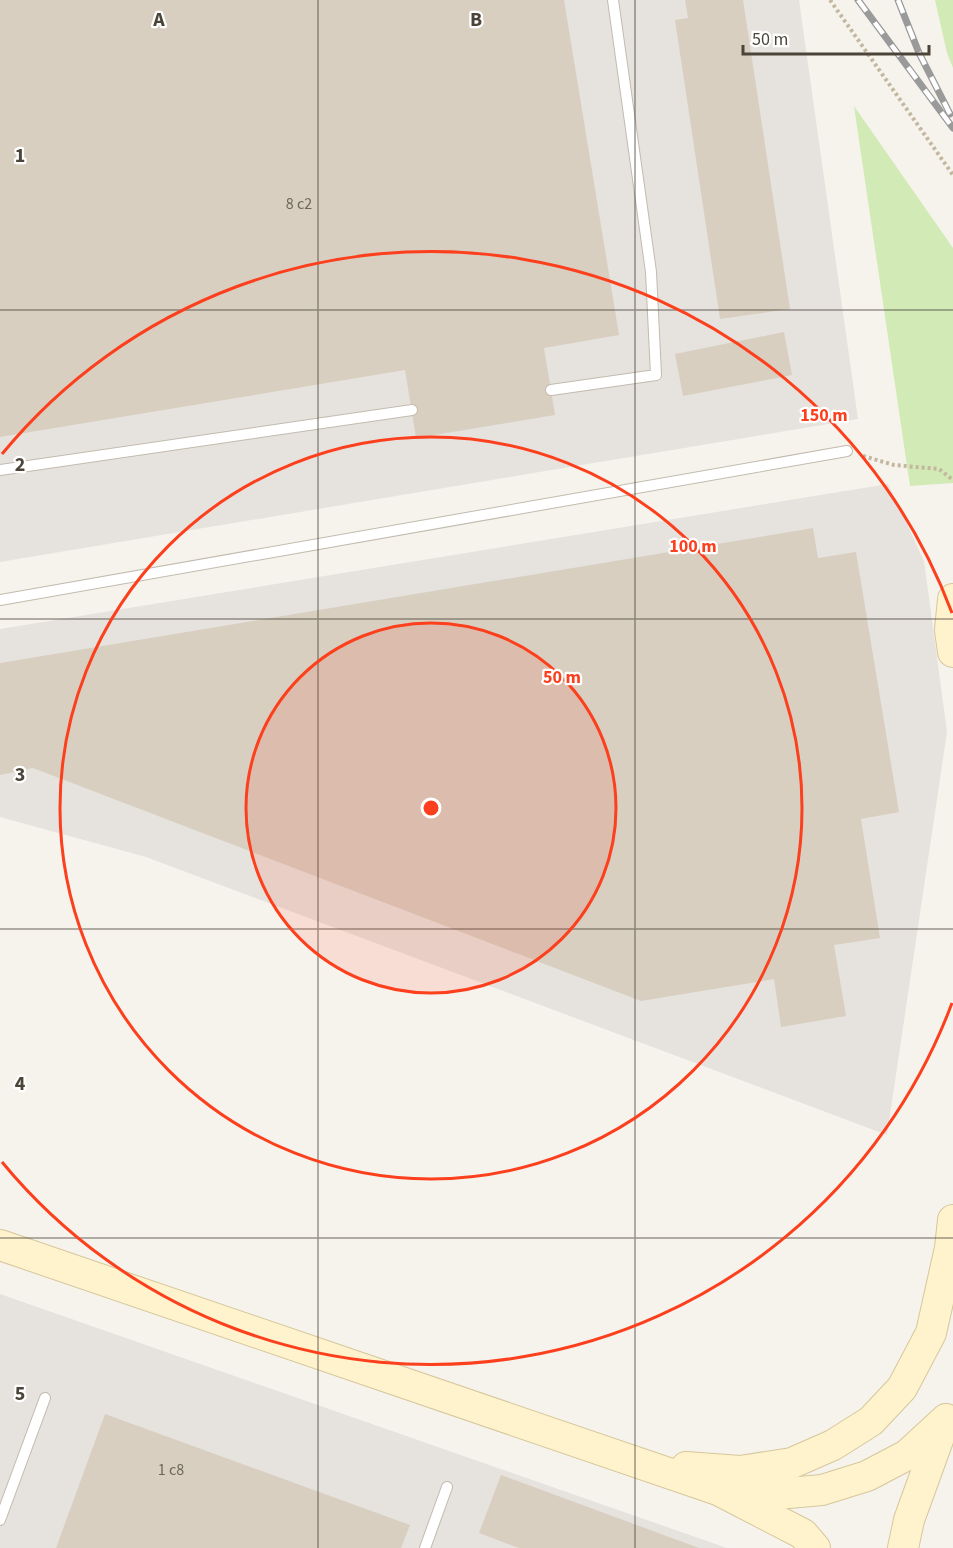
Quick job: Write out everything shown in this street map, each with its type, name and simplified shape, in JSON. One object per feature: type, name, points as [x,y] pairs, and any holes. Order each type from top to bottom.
[{"type":"street","points":[[953,599],[950,630],[953,652]]},
{"type":"street","points":[[624,1457],[685,1467],[740,1471],[792,1463],[833,1445],[871,1421],[902,1388],[931,1333],[950,1248],[953,1220]]},
{"type":"street","points":[[0,1245],[718,1490],[803,1534],[815,1548]]},
{"type":"street","points":[[718,1490],[777,1494],[822,1490],[867,1476],[907,1455],[949,1412]]},
{"type":"street","points":[[903,1548],[909,1520],[949,1412]]},
{"type":"lane","points":[[551,390],[656,375],[651,272],[613,0]]},
{"type":"lane","points":[[0,470],[412,410]]},
{"type":"lane","points":[[0,600],[847,451]]},
{"type":"lane","points":[[0,1520],[45,1398]]},
{"type":"lane","points":[[425,1548],[447,1487]]},
{"type":"path","points":[[830,0],[953,175]]},
{"type":"path","points":[[847,451],[894,465],[939,469],[953,480]]},
{"type":"shaded area","points":[[0,0],[799,0],[858,419],[0,562]]},
{"type":"shaded area","points":[[888,484],[924,561],[947,732],[887,1135],[146,857],[0,817],[0,629]]},
{"type":"shaded area","points":[[0,1294],[727,1548],[0,1548]]},
{"type":"green space","points":[[935,0],[953,0],[953,68],[947,53]]},
{"type":"green space","points":[[854,106],[953,248],[953,483],[910,486]]},
{"type":"building","points":[[0,0],[564,0],[619,335],[544,348],[555,415],[416,438],[405,370],[0,437]]},
{"type":"building","points":[[685,0],[743,0],[790,309],[720,319],[675,20],[688,18]]},
{"type":"building","points":[[784,332],[792,375],[683,396],[675,354]]},
{"type":"building","points":[[813,528],[818,558],[856,552],[899,812],[861,819],[880,938],[834,945],[846,1016],[781,1027],[774,979],[641,1001],[33,768],[0,775],[0,663]]},
{"type":"building","points":[[105,1414],[410,1525],[401,1548],[56,1548]]},
{"type":"building","points":[[501,1475],[699,1548],[519,1548],[479,1533]]},
{"type":"railway","points":[[858,0],[953,128]]},
{"type":"railway","points":[[898,0],[919,53],[950,114]]}]
